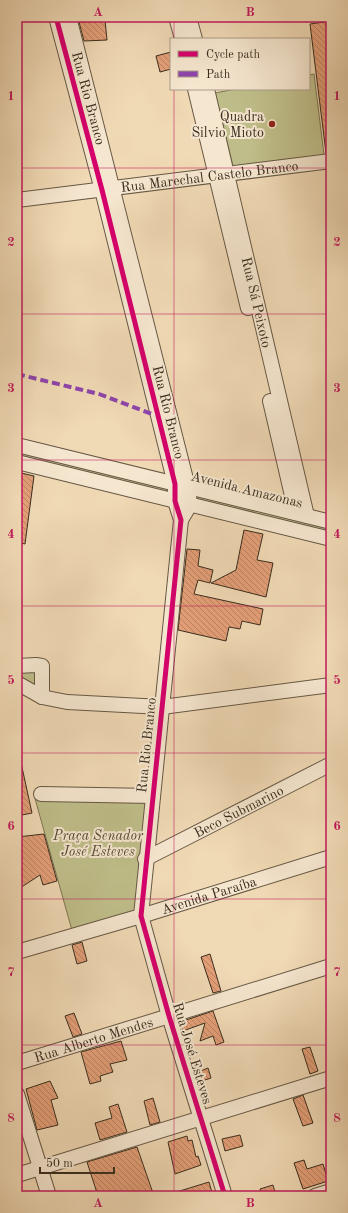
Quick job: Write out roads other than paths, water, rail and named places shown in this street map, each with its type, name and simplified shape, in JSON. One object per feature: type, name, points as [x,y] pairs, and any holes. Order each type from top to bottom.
[{"type":"street","name":"Rua Rio Branco","points":[[56,17],[106,190],[181,485],[190,505],[181,520]]},
{"type":"street","name":"Rua Rio Branco","points":[[69,17],[106,190]]},
{"type":"street","points":[[176,17],[182,38]]},
{"type":"street","points":[[189,17],[195,38]]},
{"type":"street","name":"Rua Sá Peixoto","points":[[195,90],[221,174]]},
{"type":"street","name":"Rua Sá Peixoto","points":[[206,90],[221,174],[301,515]]},
{"type":"street","name":"Rua Marechal Castelo Branco","points":[[17,200],[106,190],[331,160]]},
{"type":"street","name":"Avenida Amazonas","points":[[17,445],[331,522]]},
{"type":"street","name":"Avenida Amazonas","points":[[17,462],[331,540]]},
{"type":"street","name":"Rua Rio Branco","points":[[140,916],[181,520],[175,502],[181,485]]},
{"type":"street","points":[[17,666],[36,664],[42,666],[42,697]]},
{"type":"street","points":[[17,683],[42,697],[81,703],[162,707],[331,685]]},
{"type":"street","name":"Beco Submarino","points":[[145,859],[331,764]]},
{"type":"street","points":[[41,794],[153,796]]},
{"type":"street","name":"Avenida Paraíba","points":[[17,952],[140,916],[331,856]]},
{"type":"street","name":"Rua José Esteves","points":[[140,916],[169,1016],[225,1196]]},
{"type":"street","name":"Rua Alberto Mendes","points":[[17,1063],[331,966]]},
{"type":"street","points":[[17,1175],[331,1078]]},
{"type":"street","points":[[17,1094],[49,1196]]},
{"type":"street","points":[[315,1196],[331,1191]]},
{"type":"place","name":"Quadra Silvio Mioto","points":[[272,124]]},
{"type":"park label","name":"Praça Senador José Esteves","points":[[98,844]]}]
